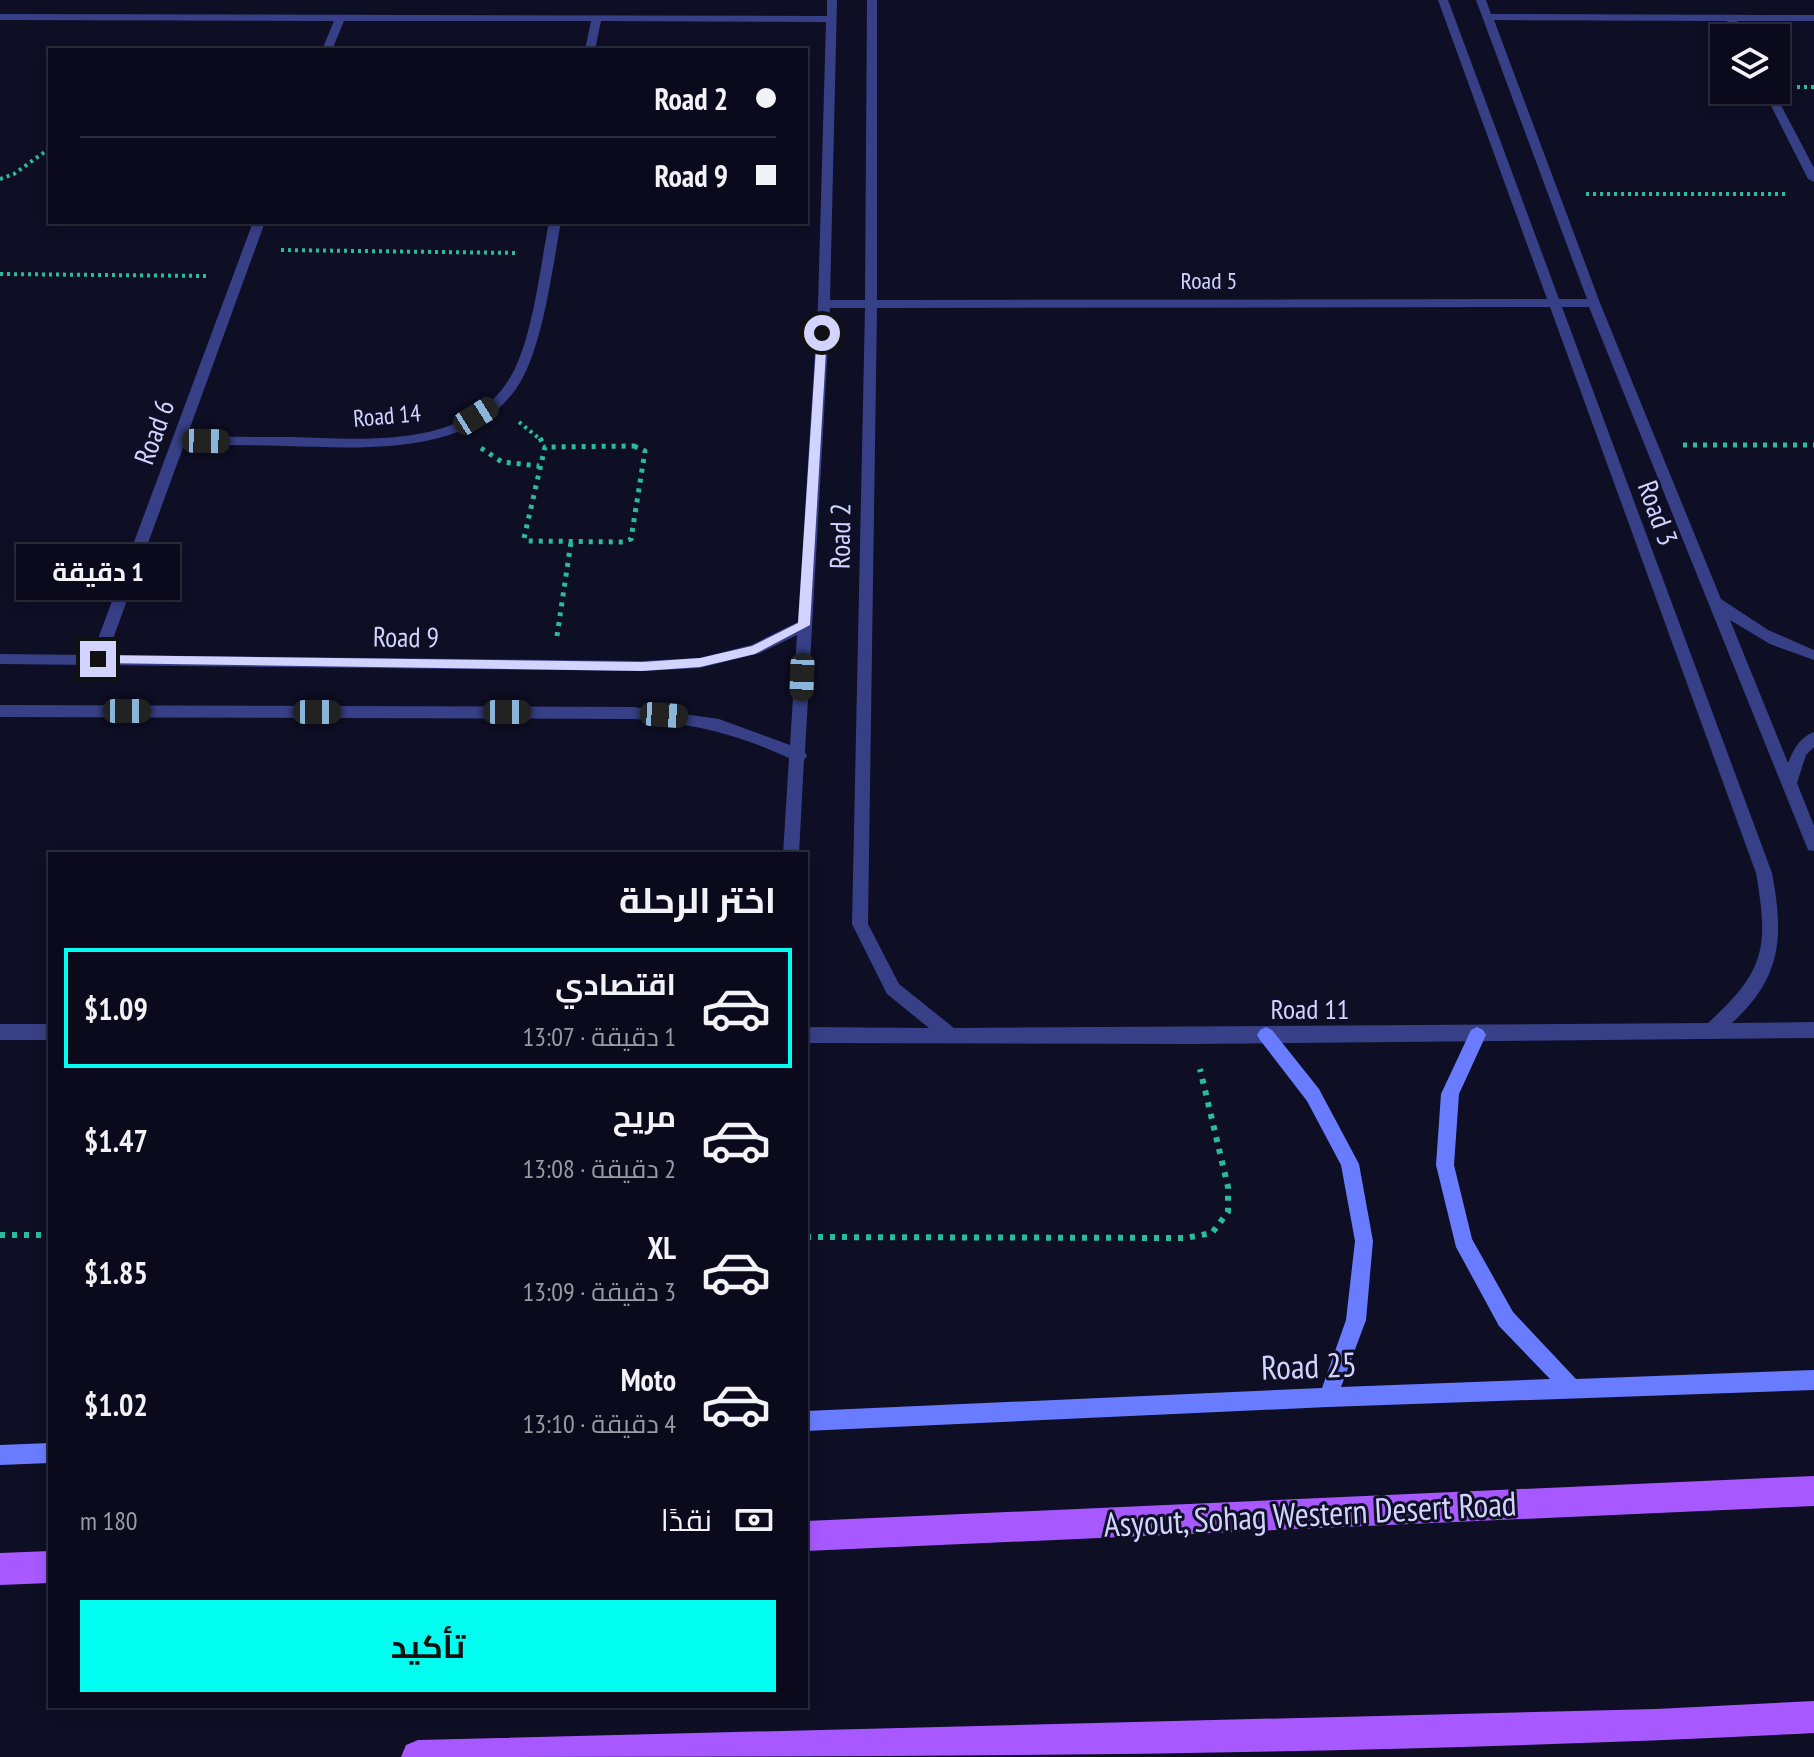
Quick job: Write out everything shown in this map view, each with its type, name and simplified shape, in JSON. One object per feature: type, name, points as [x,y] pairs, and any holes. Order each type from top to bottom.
[{"type":"main road","name":"Asyout, Sohag Western Desert Road","points":[[808,1536],[1814,1491]]},
{"type":"main road","points":[[0,1569],[48,1567]]},
{"type":"main road","points":[[418,1757],[1656,1725],[1814,1717]]},
{"type":"street","name":"Road 2","points":[[791,852],[824,304],[832,0]]},
{"type":"street","name":"Road 2","points":[[872,0],[871,304],[860,924],[893,989],[952,1036]]},
{"type":"street","name":"Road 3","points":[[1443,0],[1764,873],[1773,918],[1768,961],[1747,1000],[1712,1031]]},
{"type":"street","name":"Road 3","points":[[1481,0],[1594,303],[1814,845]]},
{"type":"street","points":[[0,17],[831,19]]},
{"type":"street","points":[[1487,17],[1814,18]]},
{"type":"street","points":[[328,48],[340,18]]},
{"type":"street","points":[[1731,18],[1734,24]]},
{"type":"street","points":[[590,48],[597,19]]},
{"type":"street","points":[[1775,104],[1814,179]]},
{"type":"street","name":"Road 6","points":[[98,659],[258,224]]},
{"type":"street","name":"Road 14","points":[[177,440],[382,443],[421,438],[458,427],[494,404],[516,380],[555,224]]},
{"type":"street","name":"Road 5","points":[[824,304],[1594,303]]},
{"type":"street","points":[[1717,601],[1747,627],[1786,647],[1814,655]]},
{"type":"street","name":"Road 9","points":[[0,659],[642,666],[700,663],[755,649],[804,625]]},
{"type":"street","points":[[0,711],[634,713],[707,721],[749,732],[799,756]]},
{"type":"street","points":[[1789,783],[1800,752],[1814,738]]},
{"type":"street","name":"Road 11","points":[[808,1035],[1477,1035],[1814,1030]]},
{"type":"street","points":[[0,1032],[48,1032]]},
{"type":"street","points":[[1266,1035],[1313,1095],[1350,1164],[1364,1241],[1356,1320],[1328,1397]]},
{"type":"street","points":[[1477,1035],[1450,1094],[1445,1165],[1463,1241],[1506,1319],[1573,1390]]},
{"type":"street","name":"Road 25","points":[[808,1421],[1328,1397],[1814,1380]]},
{"type":"street","points":[[0,1455],[48,1453]]},
{"type":"path","points":[[0,179],[14,174],[48,149]]},
{"type":"path","points":[[1553,194],[1799,194]]},
{"type":"path","points":[[248,250],[549,254]]},
{"type":"path","points":[[0,274],[237,276]]},
{"type":"path","points":[[494,404],[539,436],[545,447],[524,538],[532,542],[623,542],[631,539],[645,451],[634,446],[545,447]]},
{"type":"path","points":[[458,427],[488,455],[502,462],[539,466]]},
{"type":"path","points":[[1652,445],[1814,445]]},
{"type":"path","points":[[553,664],[571,542]]},
{"type":"path","points":[[808,1237],[1185,1238],[1212,1233],[1228,1212],[1228,1187],[1192,1036]]},
{"type":"path","points":[[0,1235],[48,1235]]},
{"type":"route","points":[[98,659],[642,666],[700,663],[755,649],[804,625],[822,333]]}]
